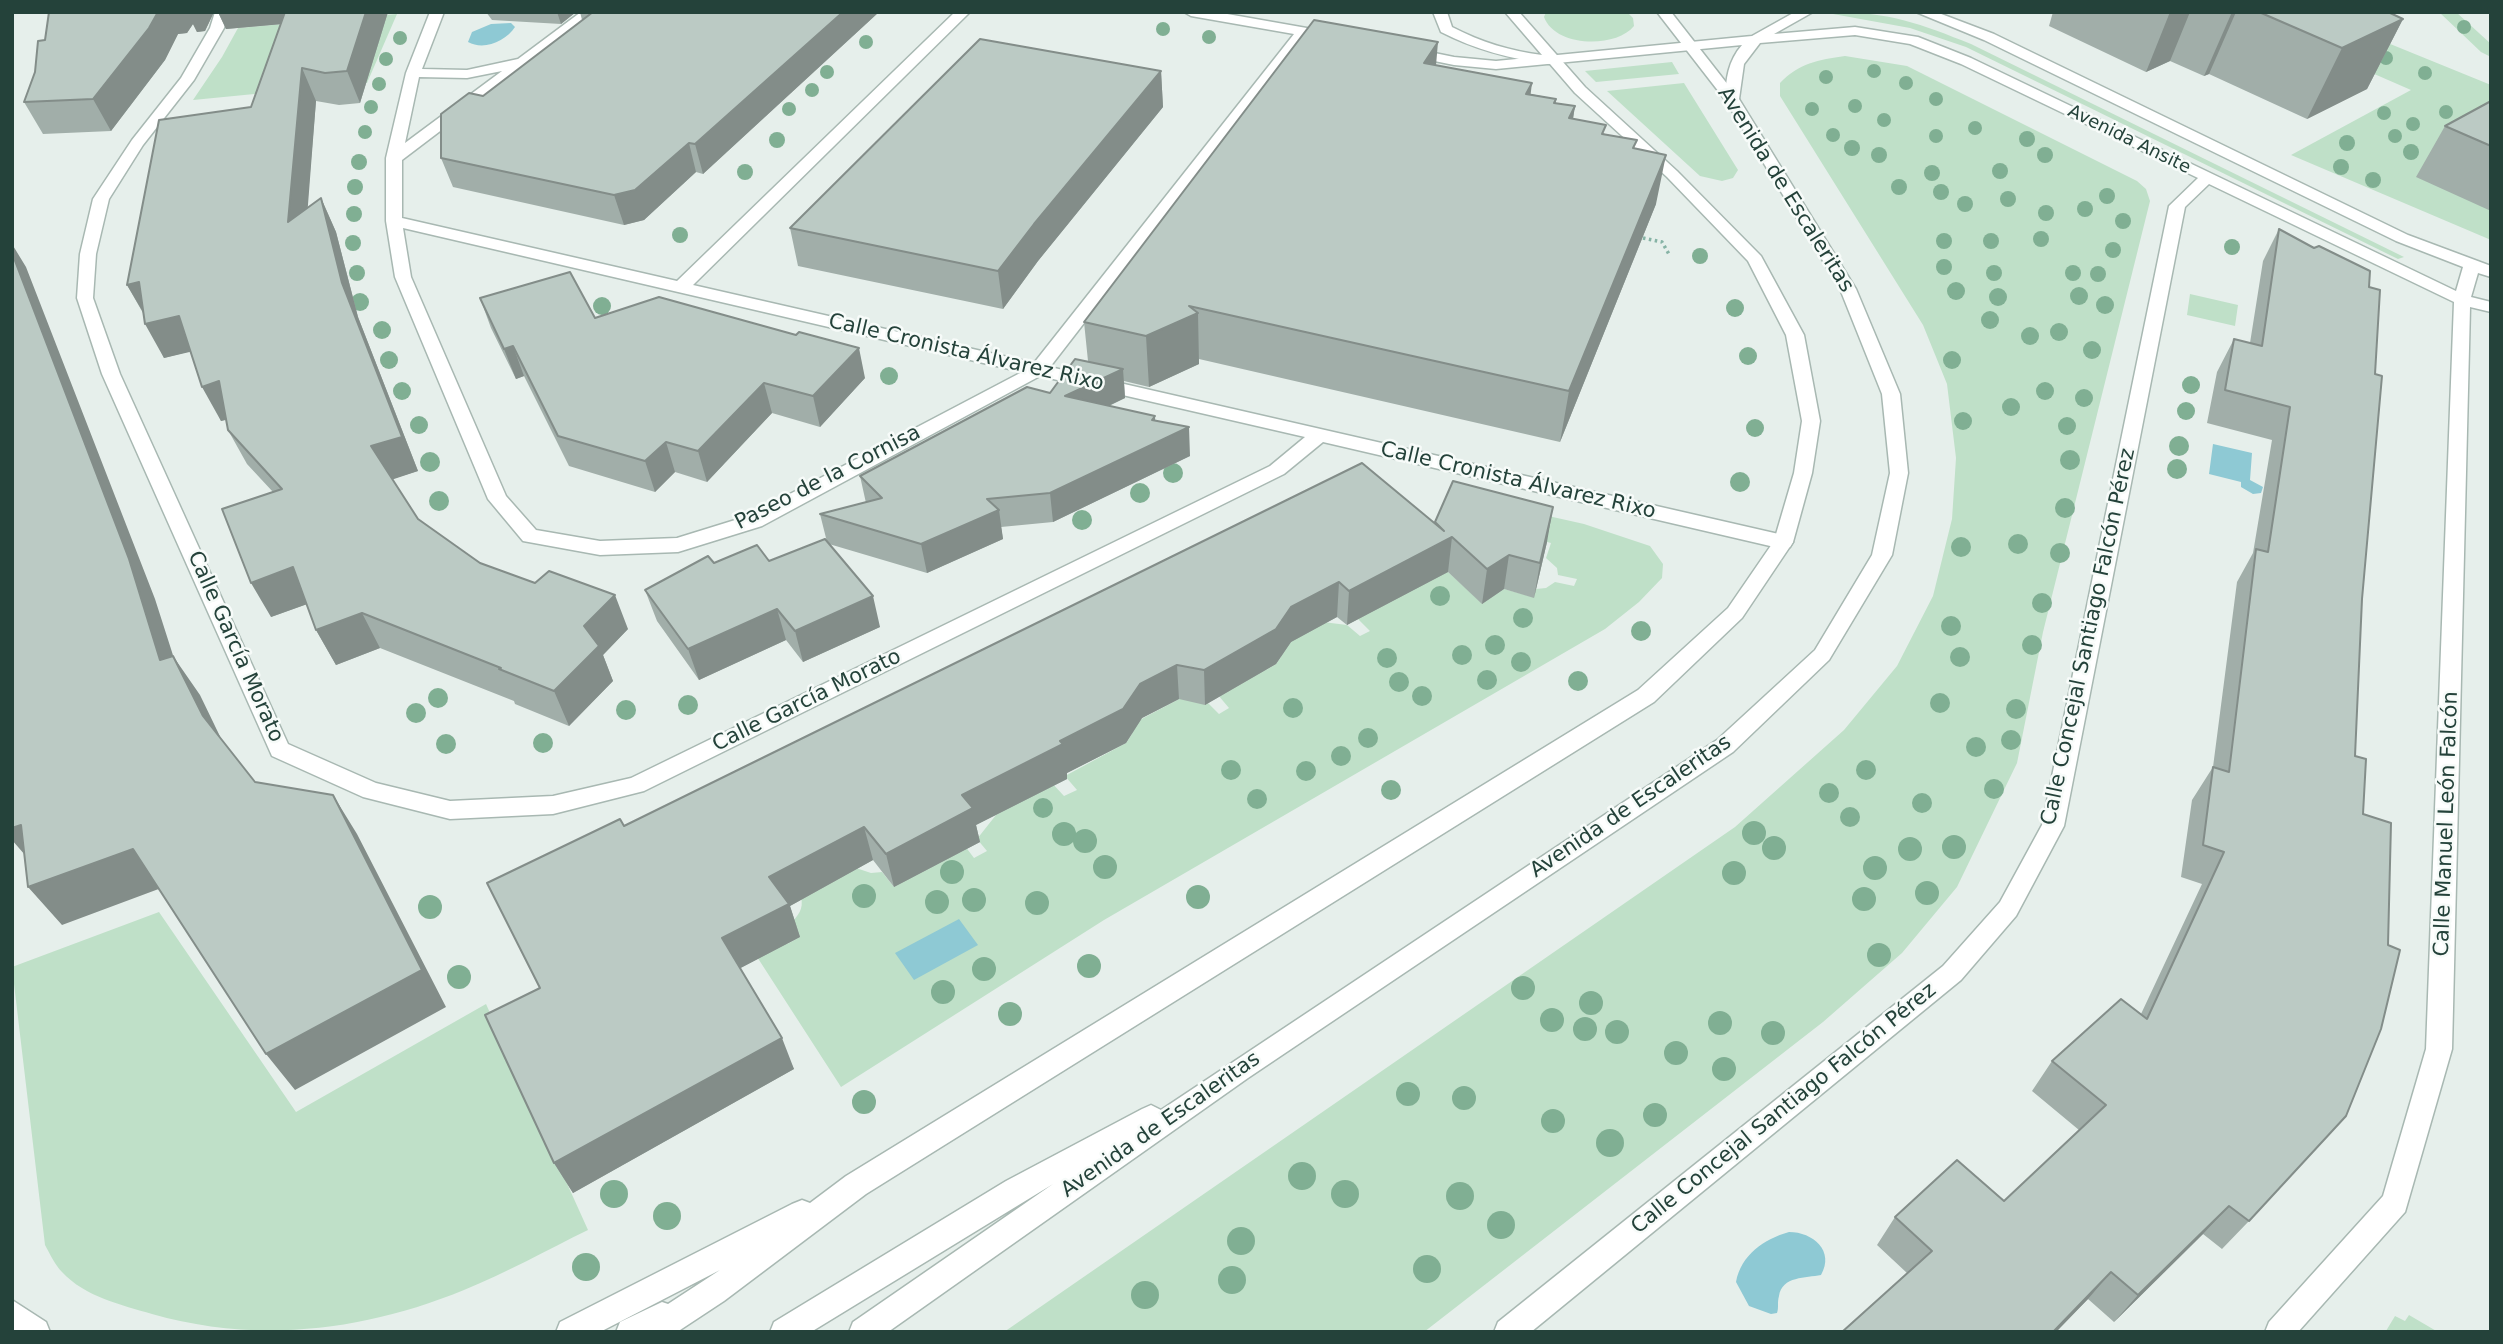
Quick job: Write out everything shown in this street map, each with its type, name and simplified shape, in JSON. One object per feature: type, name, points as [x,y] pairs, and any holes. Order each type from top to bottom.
[{"type":"street","name":"Calle García Morato","points":[[222,12],[217,28],[187,80],[137,143],[101,199],[88,254],[85,298],[111,374],[280,750],[371,791],[450,810],[553,805],[636,785],[1276,470],[1320,435]]},
{"type":"street","name":"Paseo de la Cornisa","points":[[437,12],[413,73],[394,158],[394,221],[402,277],[498,499],[530,536],[600,548],[678,545],[755,521],[1038,370],[1303,32]]},
{"type":"street","points":[[394,158],[528,61],[590,12]]},
{"type":"street","points":[[681,288],[964,12]]},
{"type":"street","points":[[1191,12],[1326,35]]},
{"type":"street","points":[[1440,12],[1446,29],[1474,45],[1502,53],[1551,60]]},
{"type":"street","points":[[570,1332],[856,1185],[1646,696],[1735,612],[1783,542],[1803,473],[1811,421],[1795,335],[1755,259],[1672,174],[1551,60],[1512,12]]},
{"type":"street","name":"Avenida de Escaleritas","points":[[863,1332],[1239,1070],[1725,746],[1822,655],[1882,555],[1899,473],[1891,394],[1848,289],[1732,99],[1664,12]]},
{"type":"street","points":[[1732,99],[1732,74],[1738,58],[1753,40],[1806,12]]},
{"type":"street","name":"Avenida Ansite","points":[[1923,12],[1989,37],[2390,232],[2481,269]]},
{"type":"street","points":[[1969,12],[1989,37]]},
{"type":"street","name":"Avenida Ansite","points":[[1551,60],[1688,45],[1856,32],[1913,40],[1966,61],[2462,300],[2491,307]]},
{"type":"street","points":[[1474,79],[1394,52],[1496,65],[1551,60]]},
{"type":"street","points":[[413,73],[467,74],[528,61]]},
{"type":"street","points":[[1612,141],[1672,174]]},
{"type":"street","name":"Calle Concejal Santiago Falcón Pérez","points":[[1508,1332],[1952,973],[2008,909],[2053,827],[2176,206],[2207,178]]},
{"type":"street","name":"Calle Cronista Álvarez Rixo","points":[[394,221],[1783,542]]},
{"type":"street","name":"Calle Manuel León Falcón","points":[[2279,1332],[2395,1203],[2439,1049],[2462,300],[2481,269]]},
{"type":"street","points":[[784,1332],[1016,1190],[1239,1070]]},
{"type":"street","points":[[652,1332],[714,1291],[856,1185]]},
{"type":"street","points":[[630,1332],[714,1291]]},
{"type":"street","points":[[12,1314],[36,1332]]},
{"type":"path","points":[[1643,238],[1662,242],[1670,256]]},
{"type":"green space","points":[[1546,12],[1627,12],[1633,18],[1634,26],[1613,39],[1572,39],[1550,27],[1544,17]]},
{"type":"green space","points":[[2232,12],[2346,26],[2491,85],[2491,240],[2291,155],[2411,90]]},
{"type":"green space","points":[[2439,12],[2456,12],[2491,44],[2491,57],[2481,52]]},
{"type":"green space","points":[[397,14],[367,83],[193,100],[238,28]]},
{"type":"green space","points":[[1833,14],[1872,14],[1904,20],[1971,44],[2404,257],[2398,259],[1966,47],[1910,28]]},
{"type":"green space","points":[[1845,56],[1907,66],[2137,181],[2146,189],[2150,201],[2043,632],[2017,763],[1957,887],[1902,953],[1823,1022],[1424,1332],[1004,1332],[1735,827],[1844,730],[1897,666],[1933,596],[1952,519],[1956,458],[1947,384],[1923,325],[1780,96],[1780,83],[1794,71],[1818,61]]},
{"type":"green space","points":[[1672,62],[1679,74],[1596,82],[1585,71]]},
{"type":"green space","points":[[1684,83],[1738,170],[1733,178],[1722,181],[1700,176],[1607,91]]},
{"type":"green space","points":[[2190,294],[2238,305],[2235,326],[2187,315]]},
{"type":"green space","points":[[1468,498],[1584,524],[1650,546],[1663,564],[1662,578],[1639,602],[1605,629],[1104,920],[841,1087],[741,932],[787,944],[800,937],[790,924],[800,912],[801,897],[856,868],[871,873],[882,872],[894,887],[965,846],[974,858],[987,851],[977,839],[996,815],[1051,782],[1064,796],[1077,790],[1065,776],[1126,743],[1132,734],[1132,724],[1181,698],[1206,701],[1219,714],[1229,708],[1218,695],[1255,670],[1266,670],[1276,664],[1281,657],[1280,646],[1323,622],[1347,625],[1360,636],[1370,631],[1358,619],[1437,562],[1482,603],[1504,589],[1533,597],[1536,589],[1546,588],[1555,582],[1574,586],[1577,579],[1558,575],[1557,568],[1546,558],[1551,543],[1459,519]]},
{"type":"green space","points":[[159,912],[296,1112],[486,1004],[588,1230],[495,1276],[426,1304],[349,1324],[310,1329],[231,1329],[191,1323],[116,1303],[71,1281],[57,1266],[45,1245],[12,967]]},
{"type":"green space","points":[[2409,1315],[2438,1332],[2386,1331],[2395,1316],[2405,1321]]},
{"type":"water","points":[[511,23],[515,27],[511,32],[494,43],[474,45],[468,42],[472,32],[491,24]]},
{"type":"water","points":[[2213,444],[2252,453],[2250,480],[2263,487],[2261,493],[2253,494],[2241,487],[2241,482],[2209,474]]},
{"type":"water","points":[[959,919],[978,945],[914,980],[895,953]]},
{"type":"water","points":[[1789,1232],[1806,1235],[1819,1244],[1825,1258],[1821,1275],[1796,1279],[1785,1285],[1779,1296],[1777,1313],[1771,1314],[1749,1306],[1736,1282],[1743,1264],[1748,1256],[1763,1244]]},
{"type":"building","points":[[49,12],[158,12],[149,28],[93,99],[24,102],[35,72],[38,41],[45,40]]},
{"type":"building","points":[[285,12],[366,12],[347,71],[325,73],[302,68],[288,222],[321,198],[342,283],[402,437],[371,446],[418,519],[480,563],[535,583],[549,571],[615,595],[584,626],[599,646],[554,691],[362,613],[316,630],[293,567],[251,583],[222,509],[282,489],[228,430],[219,381],[202,387],[179,316],[145,324],[139,282],[127,285],[159,120],[251,107]]},
{"type":"building","points":[[593,12],[843,12],[695,144],[689,143],[635,190],[614,195],[441,158],[441,114],[469,93],[483,96]]},
{"type":"building","points":[[2259,12],[2388,12],[2403,19],[2342,48]]},
{"type":"building","points":[[1314,20],[1438,42],[1424,63],[1532,83],[1526,94],[1556,99],[1554,103],[1575,106],[1569,118],[1606,125],[1602,134],[1637,140],[1633,148],[1666,155],[1569,391],[1189,306],[1198,313],[1146,336],[1084,322]]},
{"type":"building","points":[[980,39],[1161,71],[998,271],[790,228]]},
{"type":"building","points":[[2491,101],[2491,146],[2445,126]]},
{"type":"building","points":[[2279,229],[2314,248],[2319,246],[2370,271],[2369,287],[2380,290],[2375,374],[2382,376],[2362,599],[2355,756],[2366,759],[2363,814],[2391,823],[2388,945],[2400,950],[2381,1029],[2346,1116],[2249,1221],[2229,1206],[2138,1295],[2111,1272],[2053,1332],[1842,1332],[1932,1251],[1895,1217],[1957,1160],[2004,1201],[2106,1105],[2052,1061],[2121,999],[2147,1019],[2224,852],[2203,845],[2213,767],[2229,772],[2256,549],[2268,552],[2290,407],[2225,390],[2234,339],[2262,346]]},
{"type":"building","points":[[12,253],[129,559],[160,660],[173,656],[203,716],[255,782],[333,795],[422,970],[266,1054],[133,849],[28,887],[21,825],[12,828]]},
{"type":"building","points":[[570,272],[595,318],[659,297],[796,335],[799,332],[859,348],[813,396],[764,383],[698,451],[666,442],[645,461],[558,436],[513,346],[504,349],[480,298]]},
{"type":"building","points":[[1075,359],[1123,369],[1065,396],[1155,416],[1152,420],[1189,427],[1050,493],[987,499],[999,510],[921,544],[820,514],[882,498],[860,476],[1027,387],[1050,393]]},
{"type":"building","points":[[1362,463],[1444,531],[1435,522],[1453,481],[1553,507],[1540,563],[1509,555],[1487,569],[1452,537],[1349,591],[1339,582],[1291,607],[1276,629],[1204,670],[1177,665],[1140,684],[1123,709],[1060,741],[1063,744],[962,795],[973,808],[886,854],[864,827],[769,877],[789,904],[722,938],[782,1038],[554,1163],[485,1015],[540,988],[487,883],[620,819],[624,826]]},
{"type":"building","points":[[825,539],[873,596],[795,631],[777,609],[688,649],[645,590],[708,556],[714,563],[757,545],[769,561]]}]
